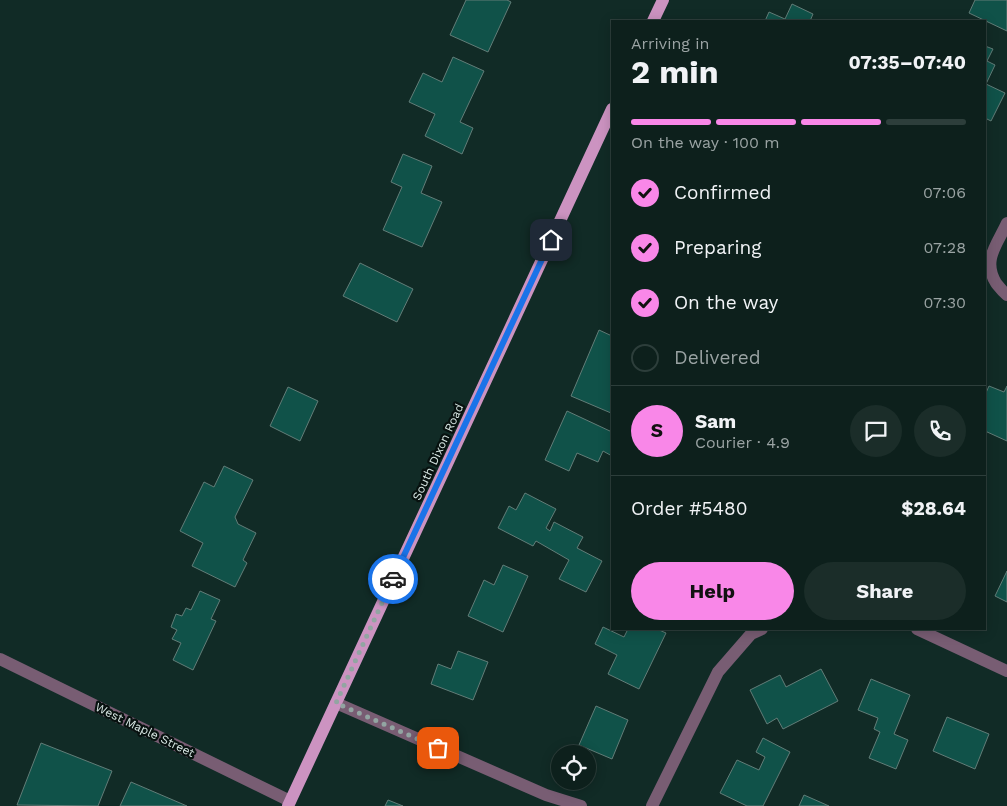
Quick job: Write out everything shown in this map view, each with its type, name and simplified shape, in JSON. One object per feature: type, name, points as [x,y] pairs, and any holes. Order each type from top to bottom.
[{"type":"main road","points":[[653,20],[663,0]]},
{"type":"main road","name":"South Dixon Road","points":[[289,804],[611,111]]},
{"type":"street","points":[[1007,223],[990,260],[991,274],[1002,291],[1007,294]]},
{"type":"street","points":[[652,806],[718,672],[751,634],[760,630]]},
{"type":"street","points":[[919,630],[1007,671]]},
{"type":"street","name":"West Maple Street","points":[[0,659],[289,804]]},
{"type":"street","points":[[336,703],[546,795],[581,806]]},
{"type":"building","points":[[466,0],[507,0],[511,2],[488,52],[450,35]]},
{"type":"building","points":[[975,0],[1007,0],[1007,31],[986,20],[969,13]]},
{"type":"building","points":[[792,4],[813,14],[810,20],[765,20],[769,12],[785,19]]},
{"type":"building","points":[[986,46],[993,49],[987,61],[995,65],[986,84]]},
{"type":"building","points":[[453,57],[484,71],[460,122],[473,128],[462,154],[425,136],[435,114],[409,102],[423,73],[442,82]]},
{"type":"building","points":[[986,84],[1005,93],[991,121],[986,118]]},
{"type":"building","points":[[403,154],[432,166],[421,193],[442,202],[422,247],[383,230],[402,187],[391,182]]},
{"type":"building","points":[[360,263],[413,289],[397,322],[343,296]]},
{"type":"building","points":[[599,330],[611,336],[611,413],[571,396]]},
{"type":"building","points":[[989,386],[1004,392],[1007,386],[1007,441],[986,431],[986,393]]},
{"type":"building","points":[[288,387],[318,401],[300,441],[270,426]]},
{"type":"building","points":[[567,411],[611,432],[611,455],[603,451],[598,462],[577,453],[569,471],[545,460]]},
{"type":"building","points":[[224,466],[253,480],[235,517],[238,524],[256,533],[243,560],[247,563],[235,587],[192,566],[203,543],[180,531],[204,482],[214,487]]},
{"type":"building","points":[[525,493],[556,509],[546,528],[550,531],[554,522],[583,537],[577,548],[602,561],[586,592],[559,579],[569,560],[536,541],[533,546],[498,528],[509,506],[516,510]]},
{"type":"building","points":[[503,565],[528,576],[503,632],[468,616],[484,580],[494,585]]},
{"type":"building","points":[[1007,571],[1007,602],[995,596]]},
{"type":"building","points":[[200,591],[220,600],[211,619],[216,621],[193,670],[173,660],[181,643],[172,639],[177,630],[171,627],[176,614],[182,616],[186,608],[191,610]]},
{"type":"building","points":[[603,627],[624,637],[628,630],[659,630],[666,633],[639,689],[608,674],[617,655],[595,644]]},
{"type":"building","points":[[458,651],[488,662],[473,700],[431,684],[438,664],[451,669]]},
{"type":"building","points":[[821,669],[838,701],[783,729],[777,718],[767,724],[750,690],[780,675],[786,687]]},
{"type":"building","points":[[871,679],[910,695],[894,734],[908,740],[896,769],[869,758],[880,732],[874,729],[878,718],[858,710]]},
{"type":"building","points":[[596,706],[628,720],[612,759],[596,752],[596,745],[579,745]]},
{"type":"building","points":[[947,717],[989,734],[975,769],[933,751]]},
{"type":"building","points":[[763,738],[790,752],[763,806],[747,806],[720,793],[737,760],[759,770],[765,757],[756,752]]},
{"type":"building","points":[[41,743],[112,771],[98,806],[17,805]]},
{"type":"building","points":[[131,782],[187,806],[120,806]]},
{"type":"building","points":[[804,795],[829,806],[799,806]]},
{"type":"building","points":[[388,800],[403,806],[385,806]]},
{"type":"way so far","points":[[393,579],[336,703],[438,748]]},
{"type":"route","points":[[393,579],[551,240]]}]
